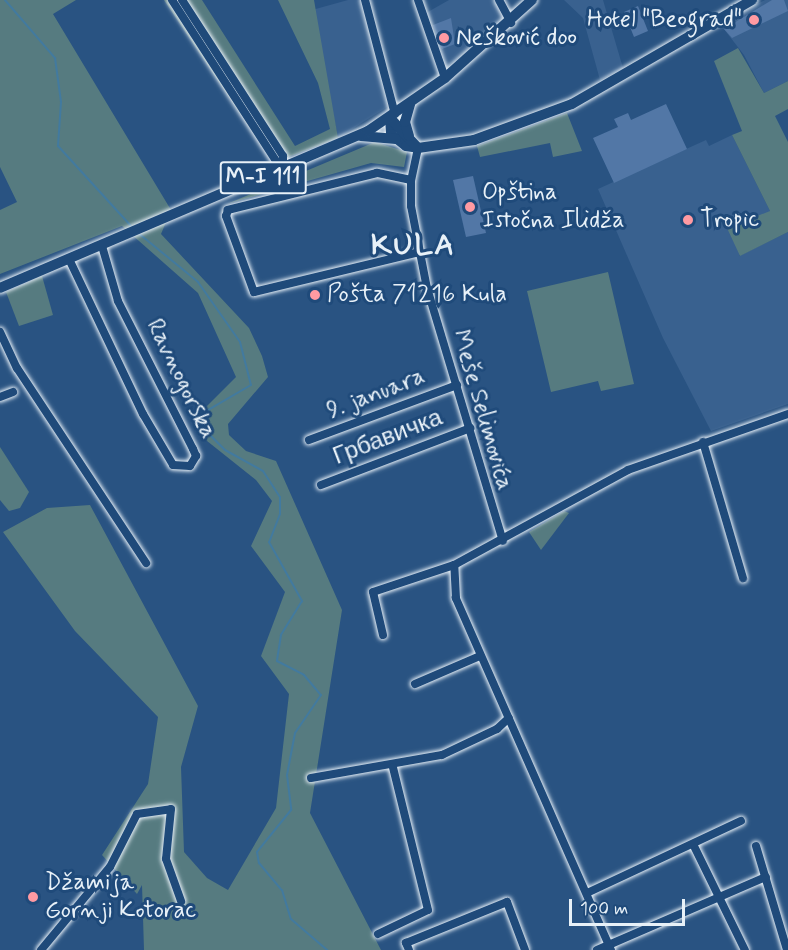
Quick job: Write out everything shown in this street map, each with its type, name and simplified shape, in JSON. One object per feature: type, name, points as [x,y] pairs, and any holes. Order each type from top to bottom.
[{"type":"main road","name":"M-I 111","points":[[0,288],[358,136],[410,104],[445,78],[511,23],[532,0]]},
{"type":"main road","points":[[358,136],[396,139],[415,145],[474,140],[572,104],[752,0]]},
{"type":"main road","points":[[410,104],[405,125],[415,145]]},
{"type":"main road","points":[[392,116],[389,130],[396,139]]},
{"type":"main road","points":[[392,116],[415,145]]},
{"type":"street","points":[[172,0],[276,162],[285,166],[284,156],[182,0]]},
{"type":"street","points":[[365,0],[392,116]]},
{"type":"street","points":[[418,0],[445,78]]},
{"type":"street","points":[[499,0],[511,23]]},
{"type":"street","name":"Meše Selimovića","points":[[415,145],[411,180],[419,252],[503,540]]},
{"type":"street","points":[[411,180],[377,173],[228,210],[234,244],[254,292],[419,252]]},
{"type":"street","name":"Ravnogorska","points":[[69,259],[142,414],[173,465],[190,466],[196,456],[118,301],[102,246]]},
{"type":"street","points":[[0,332],[16,368],[146,563]]},
{"type":"street","name":"9. januara","points":[[309,440],[457,385]]},
{"type":"street","points":[[0,397],[13,392]]},
{"type":"street","points":[[382,635],[373,592],[454,565],[503,540],[613,477],[703,442],[788,414]]},
{"type":"street","name":"Грбавичка","points":[[321,485],[470,428]]},
{"type":"street","points":[[703,442],[743,578]]},
{"type":"street","points":[[454,565],[451,581],[472,637],[610,948]]},
{"type":"street","points":[[415,684],[480,656]]},
{"type":"street","points":[[311,778],[393,767],[466,745],[509,718]]},
{"type":"street","points":[[378,934],[428,910],[393,767]]},
{"type":"street","points":[[41,950],[110,867],[137,813],[171,810],[173,824],[166,859],[181,901]]},
{"type":"street","points":[[586,893],[741,821]]},
{"type":"street","points":[[693,844],[745,950]]},
{"type":"street","points":[[756,846],[788,950]]},
{"type":"street","points":[[597,950],[610,948],[719,896],[766,878]]},
{"type":"street","points":[[409,950],[406,943],[507,902],[525,950]]},
{"type":"shaded area","points":[[348,0],[361,0],[390,105],[338,138],[312,10]]},
{"type":"shaded area","points":[[449,0],[495,0],[506,21],[445,68],[426,13]]},
{"type":"shaded area","points":[[564,0],[603,0],[623,68],[600,80],[583,18]]},
{"type":"shaded area","points":[[765,0],[788,0],[788,81],[764,93],[744,55],[720,24]]},
{"type":"shaded area","points":[[732,135],[770,211],[739,256],[788,232],[788,404],[711,431],[663,338],[598,189],[706,140],[709,146]]},
{"type":"green space","points":[[0,0],[76,0],[53,14],[171,210],[161,234],[249,328],[262,356],[268,377],[228,424],[229,435],[246,451],[276,461],[342,610],[310,813],[381,950],[144,950],[142,885],[137,894],[102,855],[148,784],[158,717],[75,631],[3,532],[47,508],[90,505],[198,706],[181,767],[184,852],[207,878],[228,890],[276,808],[289,694],[261,656],[285,592],[251,546],[272,501],[256,480],[197,433],[206,407],[236,377],[198,293],[122,226],[0,274],[0,210],[17,202],[0,167]]},
{"type":"green space","points":[[164,0],[202,0],[295,146],[330,129],[318,83],[278,0],[314,0],[338,138],[273,163]]},
{"type":"green space","points":[[738,48],[764,93],[788,81],[788,109],[775,116],[788,142],[788,232],[740,256],[727,228],[770,211],[732,135],[742,131],[714,61]]},
{"type":"green space","points":[[567,113],[582,151],[553,157],[550,143],[480,157],[477,146]]},
{"type":"green space","points":[[375,142],[407,152],[404,167],[371,163],[227,204]]},
{"type":"green space","points":[[608,272],[634,384],[601,391],[598,381],[551,392],[527,291]]},
{"type":"green space","points":[[42,276],[53,315],[19,326],[6,292]]},
{"type":"green space","points":[[0,447],[29,492],[20,508],[9,511],[0,500]]},
{"type":"green space","points":[[564,511],[569,513],[541,550],[529,532]]},
{"type":"building","name":"Hotel \"Beograd\"","points":[[772,0],[784,0],[788,11],[732,38],[724,29]]},
{"type":"building","points":[[638,6],[648,31],[634,37],[624,12]]},
{"type":"building","name":"Nešković doo","points":[[451,18],[455,44],[442,49],[433,25]]},
{"type":"building","points":[[666,104],[687,149],[614,183],[593,138],[618,127],[614,119],[628,113],[631,120]]},
{"type":"building","name":"Opština Istočna Ilidža","points":[[473,176],[486,233],[466,237],[453,180]]},
{"type":"waterway","points":[[5,0],[55,58],[61,102],[58,146],[133,228]]},
{"type":"waterway","points":[[137,232],[198,282],[240,342],[251,385],[208,410],[208,433],[225,450],[263,471],[280,497],[280,514],[269,542],[302,601],[281,635],[277,661],[304,675],[321,695],[295,733],[287,775],[291,810],[257,852],[259,863],[282,890],[291,919],[327,950]]},
{"type":"place","name":"Hotel \"Beograd\"","points":[[754,20]]},
{"type":"place","name":"Nešković doo","points":[[444,38]]},
{"type":"place","name":"Opština Istočna Ilidža","points":[[470,207]]},
{"type":"place","name":"Tropic","points":[[688,220]]},
{"type":"place","name":"Pošta 71216 Kula","points":[[315,295]]},
{"type":"place","name":"Džamija Gornji Kotorac","points":[[33,897]]},
{"type":"district","name":"KULA","points":[[413,246]]}]
